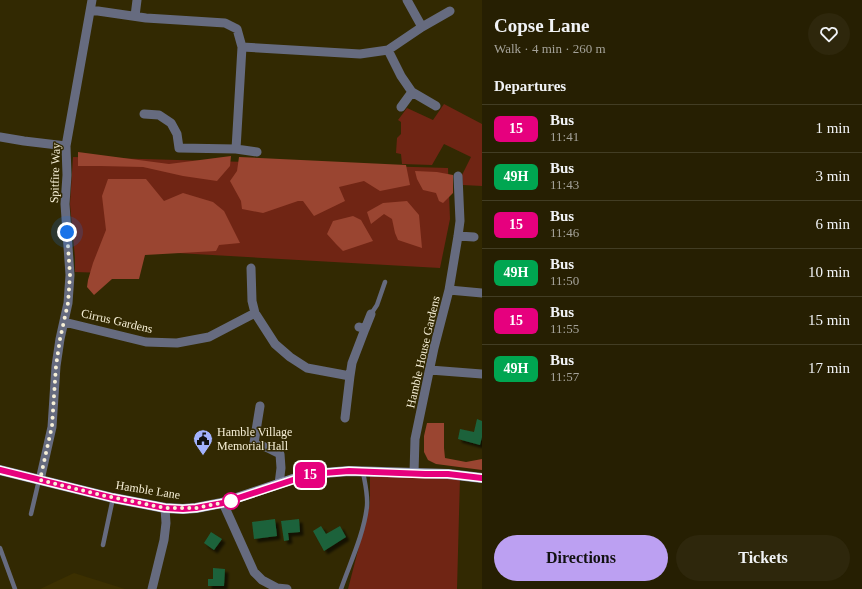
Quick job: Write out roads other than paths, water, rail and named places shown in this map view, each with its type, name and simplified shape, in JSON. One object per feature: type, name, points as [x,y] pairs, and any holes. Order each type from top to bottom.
[{"type":"main road","name":"Hamble Lane","points":[[0,470],[113,498],[165,508],[196,508],[223,503],[299,478],[324,473],[349,471],[448,474],[482,478]]},
{"type":"street","name":"Spitfire Way","points":[[40,480],[52,426],[56,366],[68,303],[70,275],[65,204],[68,175],[66,146],[92,0]]},
{"type":"street","points":[[135,16],[137,0]]},
{"type":"street","points":[[407,0],[422,27]]},
{"type":"street","points":[[91,10],[135,16],[225,23],[237,29],[242,47],[236,149]]},
{"type":"street","points":[[242,47],[360,54],[388,50],[422,27],[450,11]]},
{"type":"street","points":[[388,50],[401,76],[412,92],[436,106]]},
{"type":"street","points":[[401,107],[412,92]]},
{"type":"street","points":[[144,114],[159,115],[171,123],[177,134],[179,148],[236,149],[257,152]]},
{"type":"street","points":[[0,137],[66,146]]},
{"type":"street","name":"Hamble House Gardens","points":[[414,473],[415,440],[434,348],[449,290],[458,236],[460,220],[458,176]]},
{"type":"street","points":[[458,236],[474,237]]},
{"type":"street","points":[[251,268],[254,313],[275,344],[290,357],[307,368],[350,376]]},
{"type":"street","points":[[449,290],[482,293]]},
{"type":"street","name":"Cirrus Gardens","points":[[64,322],[146,342],[177,343],[209,337],[254,313]]},
{"type":"street","points":[[345,418],[352,363],[362,328],[371,314]]},
{"type":"street","points":[[430,370],[482,374]]},
{"type":"street","points":[[260,406],[254,443],[280,454],[281,468],[279,484]]},
{"type":"street","points":[[223,503],[254,572],[262,580],[277,588],[287,589]]},
{"type":"street","points":[[152,589],[164,540],[166,523],[165,508]]},
{"type":"lane","points":[[371,314],[385,282]]},
{"type":"lane","points":[[341,589],[361,532],[367,505],[366,489],[362,472]]},
{"type":"lane","points":[[31,514],[40,480]]},
{"type":"lane","points":[[103,545],[113,498]]},
{"type":"lane","points":[[0,548],[15,589]]},
{"type":"place","name":"Hamble Village Memorial Hall","points":[[203,456]]}]
